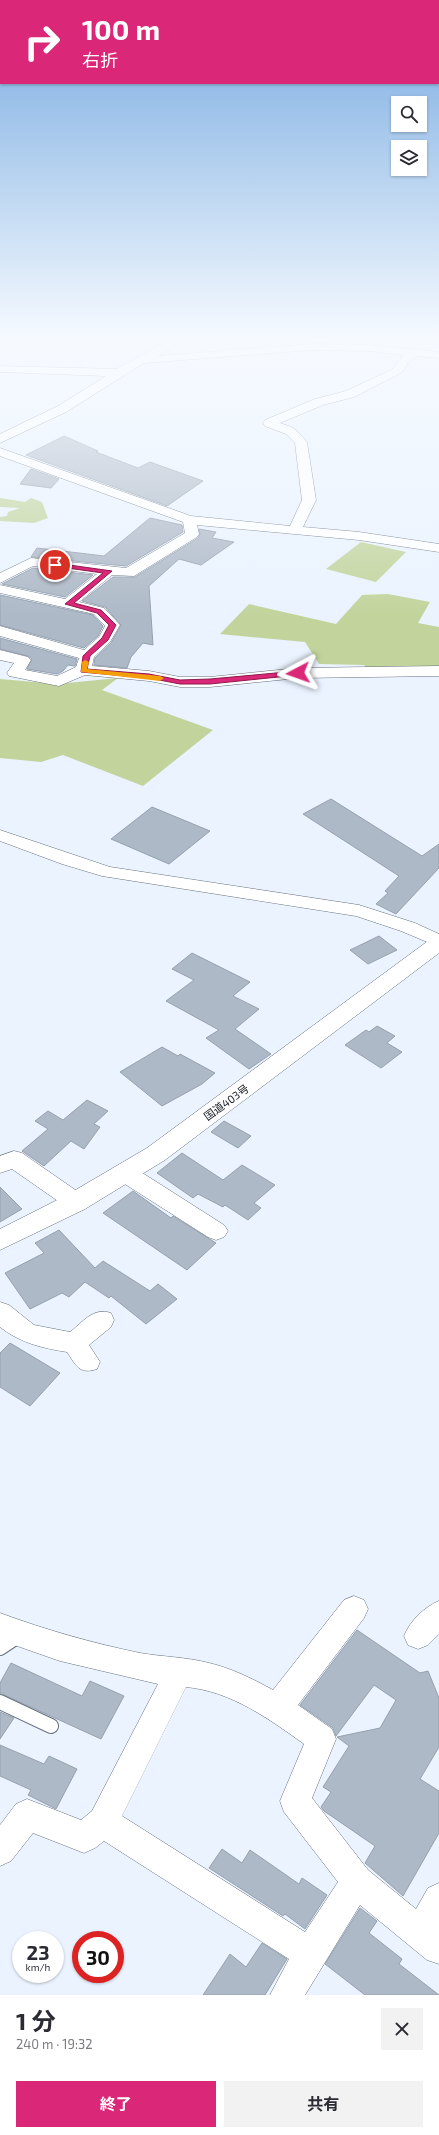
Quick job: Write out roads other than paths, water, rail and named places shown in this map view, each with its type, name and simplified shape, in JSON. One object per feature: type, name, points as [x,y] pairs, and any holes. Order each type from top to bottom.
[{"type":"highway","name":"国道403号","points":[[0,1240],[76,1202],[162,1149],[439,942]]},
{"type":"street","points":[[0,439],[20,430]]},
{"type":"street","points":[[288,430],[301,442],[309,500],[295,531]]},
{"type":"street","points":[[0,452],[189,520],[389,540],[439,548]]},
{"type":"street","points":[[0,579],[31,562],[129,573],[192,534],[189,520]]},
{"type":"street","points":[[68,604],[109,571]]},
{"type":"street","points":[[0,589],[99,611],[113,625],[105,639],[85,663],[59,680],[15,673],[23,660],[0,655]]},
{"type":"street","points":[[0,631],[85,663],[180,682],[210,682],[298,673],[439,671]]},
{"type":"street","points":[[0,835],[68,860],[108,872],[359,911],[408,927],[439,942]]},
{"type":"street","points":[[0,1166],[14,1159],[76,1202]]},
{"type":"street","points":[[125,1173],[216,1231]]},
{"type":"street","points":[[0,1312],[10,1322],[32,1336],[81,1353],[102,1320]]},
{"type":"street","points":[[277,1708],[354,1609]]},
{"type":"street","points":[[418,1636],[439,1614]]},
{"type":"street","points":[[6,1636],[90,1657],[178,1674],[212,1677],[248,1691],[277,1708],[321,1739],[295,1800],[357,1881],[430,1941],[439,1899]]},
{"type":"street","points":[[0,1850],[27,1816],[84,1836],[103,1822],[178,1674]]},
{"type":"street","points":[[103,1822],[310,1954]]},
{"type":"street","points":[[287,1995],[310,1954],[357,1881]]},
{"type":"lane","points":[[0,1702],[52,1726]]}]
